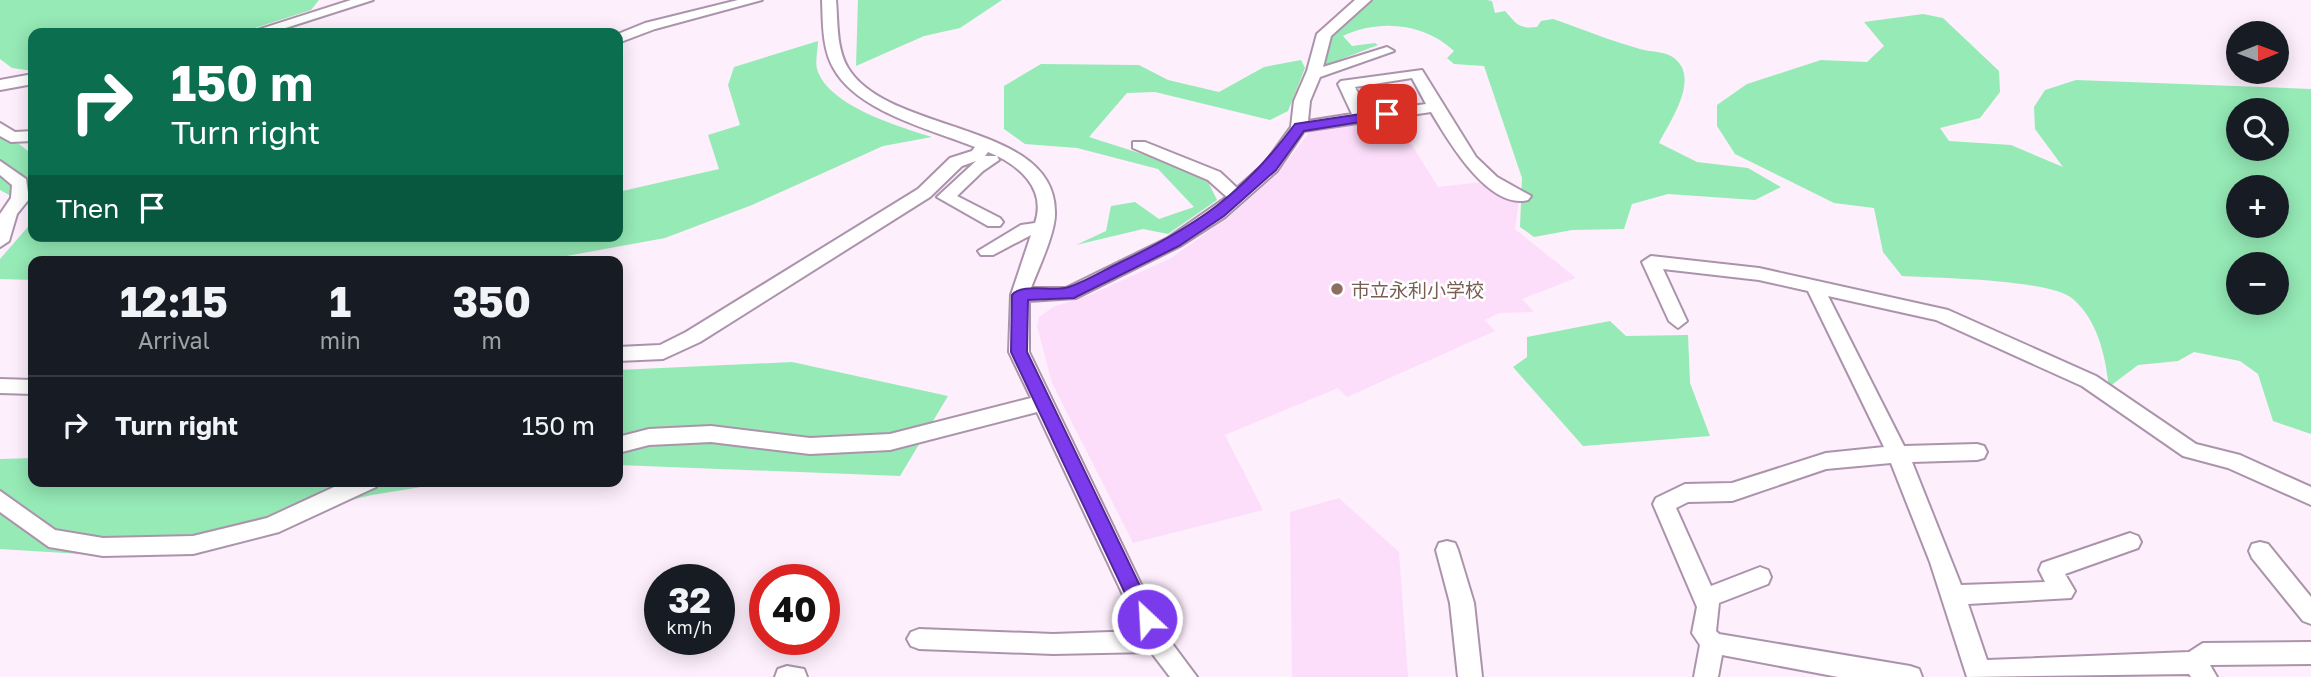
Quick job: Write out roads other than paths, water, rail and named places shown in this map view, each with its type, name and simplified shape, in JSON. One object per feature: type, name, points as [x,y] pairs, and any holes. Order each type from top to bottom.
[{"type":"street","points":[[272,28],[366,0]]},
{"type":"street","points":[[623,37],[650,26],[755,0]]},
{"type":"street","points":[[829,0],[832,45],[842,69],[858,88],[881,104],[1004,153],[1029,170],[1043,189],[1047,202],[1042,229],[1020,295],[1019,352],[1157,641],[1185,677]]},
{"type":"street","points":[[1020,295],[1069,294],[1174,242],[1219,213],[1271,167],[1299,127],[1302,101],[1319,72],[1324,34],[1364,0]]},
{"type":"street","points":[[1319,72],[1387,51]]},
{"type":"street","points":[[1319,72],[1336,77],[1346,85],[1362,118]]},
{"type":"street","points":[[1346,85],[1417,73],[1477,171],[1496,187],[1522,196]]},
{"type":"street","points":[[0,85],[28,80]]},
{"type":"street","points":[[1299,127],[1436,107]]},
{"type":"street","points":[[4,138],[28,136]]},
{"type":"street","points":[[623,354],[663,352],[693,338],[924,193],[956,162],[978,155],[986,144]]},
{"type":"street","points":[[1139,145],[1214,176],[1237,197]]},
{"type":"street","points":[[994,222],[946,197],[976,167],[1004,153]]},
{"type":"street","points":[[0,166],[20,183],[20,199],[4,209],[0,241]]},
{"type":"street","points":[[987,251],[1027,229],[1042,229]]},
{"type":"street","points":[[1678,321],[1651,262],[1759,274],[1941,314],[2004,345],[2089,381],[2190,450],[2233,461],[2311,496]]},
{"type":"street","points":[[1815,287],[1848,359],[1897,454],[1934,537],[1979,674],[2200,670],[2203,654],[2311,653]]},
{"type":"street","points":[[0,386],[28,387]]},
{"type":"street","points":[[623,444],[649,438],[710,434],[810,446],[890,443],[1043,402]]},
{"type":"street","points":[[1910,677],[1854,673],[1712,643],[1704,633],[1709,607],[1664,504],[1685,493],[1732,492],[1826,461],[1897,454],[1977,452]]},
{"type":"street","points":[[0,500],[49,538],[103,548],[193,545],[271,526],[355,487]]},
{"type":"street","points":[[1953,595],[2063,591],[2050,570],[2130,542]]},
{"type":"street","points":[[1447,550],[1462,603],[1470,677]]},
{"type":"street","points":[[2260,551],[2311,614]]},
{"type":"street","points":[[1705,598],[1760,577]]},
{"type":"street","points":[[919,639],[1053,644],[1157,641]]},
{"type":"street","points":[[1706,677],[1712,643]]},
{"type":"street","points":[[787,677],[795,677]]},
{"type":"place","name":"市立永利小学校","points":[[1337,289]]}]
